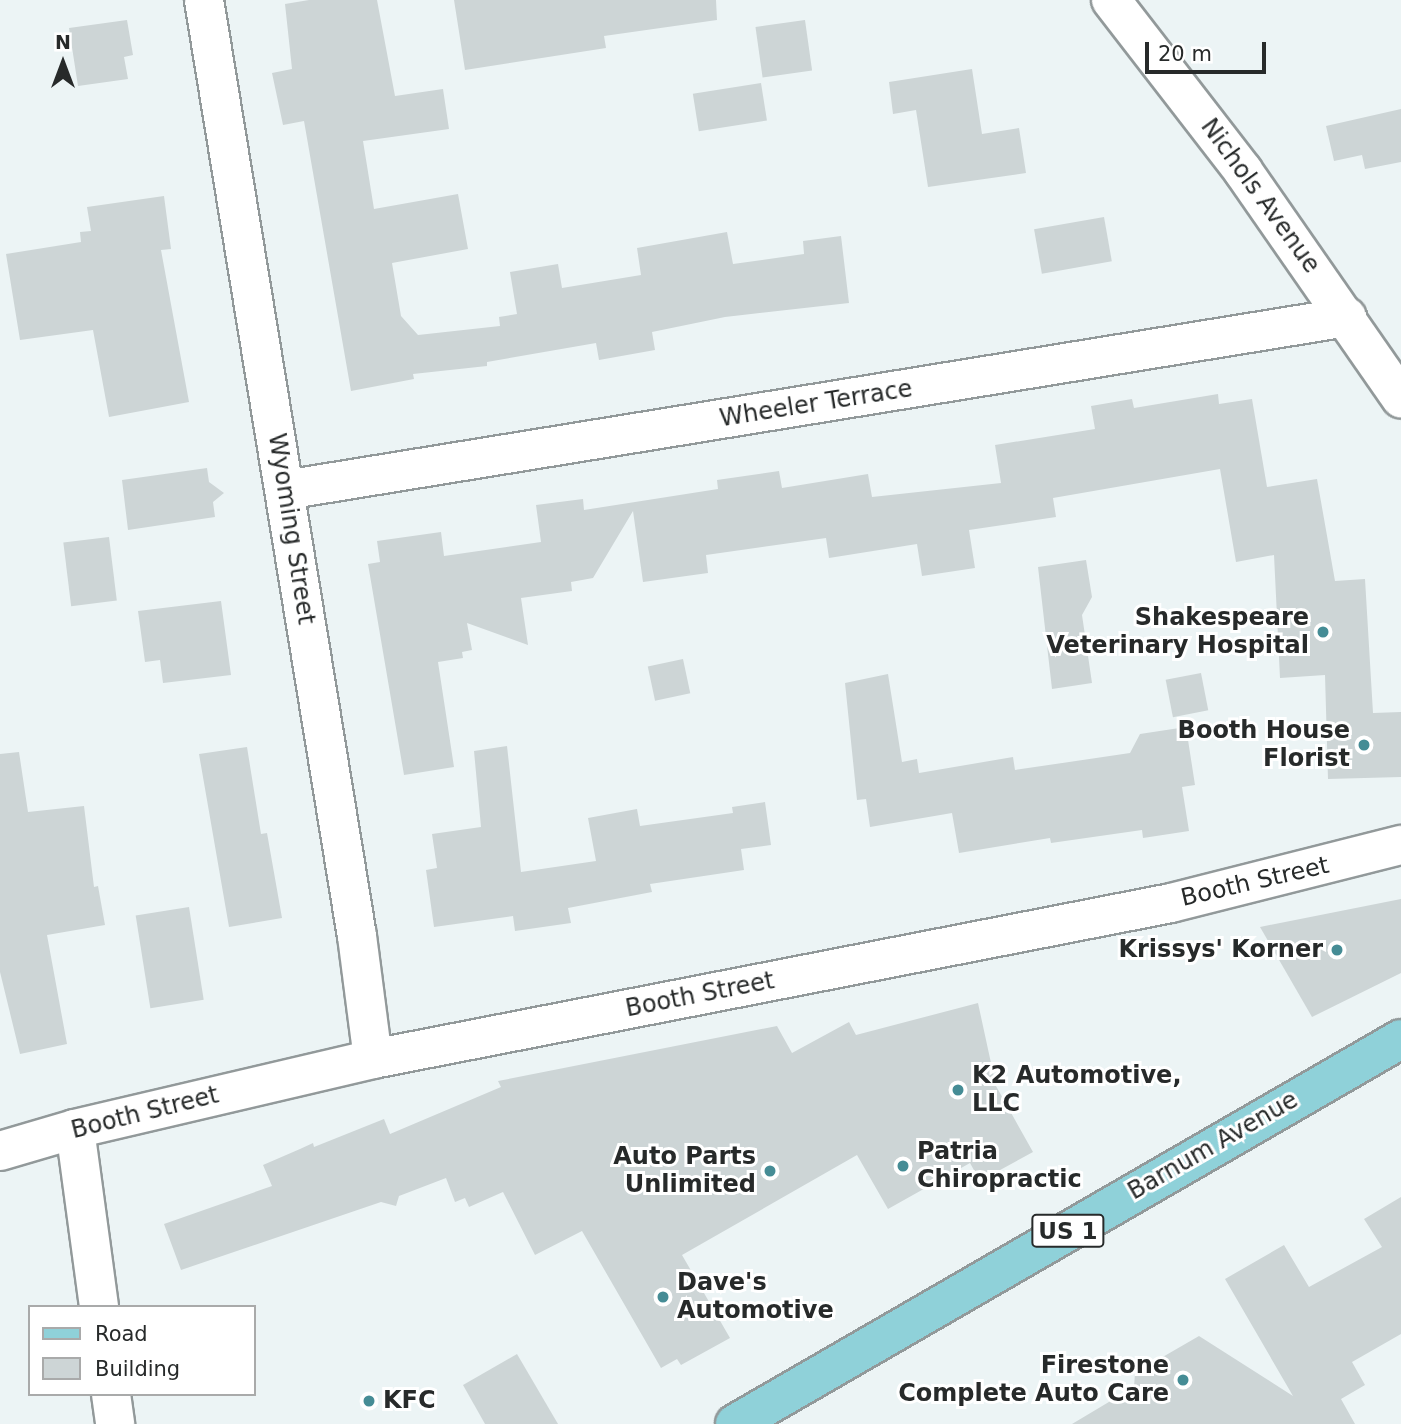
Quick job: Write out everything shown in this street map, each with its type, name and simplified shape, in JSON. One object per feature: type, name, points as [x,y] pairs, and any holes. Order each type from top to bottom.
[{"type":"main road","name":"Barnum Avenue","points":[[735,1424],[1401,1039]]},
{"type":"street","name":"Wyoming Street","points":[[204,0],[285,490],[373,1059]]},
{"type":"street","name":"Nichols Avenue","points":[[1111,0],[1347,317],[1401,398]]},
{"type":"street","name":"Wheeler Terrace","points":[[285,490],[1347,317]]},
{"type":"street","name":"Booth Street","points":[[0,1151],[75,1129],[373,1059],[1171,902],[1401,845]]},
{"type":"street","points":[[75,1129],[99,1305]]},
{"type":"street","points":[[111,1396],[115,1424]]},
{"type":"building","points":[[309,0],[377,0],[395,96],[443,89],[449,129],[363,141],[374,209],[458,194],[468,249],[392,263],[401,316],[418,335],[500,326],[499,317],[517,314],[510,272],[558,264],[562,288],[641,275],[637,248],[727,232],[733,264],[804,254],[803,241],[841,236],[849,303],[725,317],[652,332],[655,350],[599,360],[596,343],[487,362],[487,366],[413,374],[414,379],[351,391],[304,121],[283,125],[272,73],[292,69],[285,4]]},
{"type":"building","points":[[454,0],[716,0],[717,20],[604,36],[606,48],[465,70]]},
{"type":"building","points":[[127,20],[133,55],[124,57],[128,79],[78,86],[69,28]]},
{"type":"building","points":[[805,20],[812,71],[763,77],[755,27]]},
{"type":"building","points":[[972,69],[982,134],[1019,128],[1026,173],[928,187],[916,110],[893,114],[889,82]]},
{"type":"building","points":[[761,83],[767,121],[699,131],[693,94]]},
{"type":"building","points":[[1401,109],[1401,162],[1365,169],[1362,155],[1334,161],[1326,126]]},
{"type":"building","points":[[164,196],[171,249],[161,250],[189,402],[109,417],[93,330],[20,340],[6,254],[81,242],[80,232],[91,231],[87,207]]},
{"type":"building","points":[[1104,217],[1112,261],[1042,274],[1034,229]]},
{"type":"building","points":[[1218,394],[1219,404],[1252,399],[1267,487],[1317,479],[1335,581],[1365,579],[1373,713],[1401,712],[1401,777],[1328,779],[1325,675],[1280,678],[1274,555],[1236,562],[1220,469],[1053,498],[1056,517],[969,530],[975,568],[922,576],[917,544],[829,558],[826,538],[706,555],[708,573],[643,582],[633,511],[593,578],[571,582],[572,591],[521,598],[528,645],[467,623],[472,650],[462,652],[463,658],[438,662],[454,767],[404,775],[368,564],[380,562],[377,541],[441,532],[444,556],[541,542],[536,505],[583,499],[584,510],[718,489],[717,480],[779,471],[782,488],[868,474],[872,497],[1001,483],[995,445],[1095,429],[1091,406],[1132,399],[1134,408]]},
{"type":"building","points":[[207,468],[209,482],[224,493],[213,502],[215,517],[128,530],[122,480]]},
{"type":"building","points":[[109,537],[117,601],[71,606],[63,543]]},
{"type":"building","points":[[1086,560],[1092,597],[1082,615],[1092,683],[1052,689],[1038,567]]},
{"type":"building","points":[[221,601],[231,675],[163,683],[160,660],[145,662],[138,611]]},
{"type":"building","points":[[683,659],[690,693],[655,701],[648,666]]},
{"type":"building","points":[[1201,673],[1208,710],[1173,717],[1166,680]]},
{"type":"building","points":[[888,674],[902,762],[917,759],[919,773],[1013,757],[1015,770],[1130,753],[1140,734],[1186,727],[1195,785],[1182,787],[1189,831],[1143,838],[1142,830],[1051,843],[1050,838],[959,853],[952,813],[870,827],[866,799],[857,800],[845,683]]},
{"type":"building","points":[[507,746],[521,872],[596,861],[588,818],[637,809],[640,826],[733,813],[732,807],[765,802],[771,845],[741,849],[744,870],[650,884],[652,892],[568,908],[571,923],[515,931],[513,916],[434,927],[426,870],[437,868],[432,834],[481,827],[474,751]]},
{"type":"building","points":[[247,747],[261,834],[267,833],[282,918],[229,927],[199,754]]},
{"type":"building","points":[[19,752],[28,812],[84,806],[94,887],[98,886],[105,925],[47,935],[67,1044],[20,1054],[0,972],[0,754]]},
{"type":"building","name":"Krissys' Korner","points":[[1401,899],[1401,973],[1312,1017],[1260,927]]},
{"type":"building","points":[[189,907],[204,1000],[150,1008],[136,915]]},
{"type":"building","points":[[978,1003],[996,1086],[1033,1152],[980,1181],[970,1163],[888,1209],[857,1155],[682,1255],[730,1338],[681,1365],[677,1359],[661,1368],[582,1231],[535,1255],[503,1192],[469,1207],[465,1198],[455,1202],[446,1178],[399,1196],[396,1206],[381,1202],[181,1270],[164,1224],[272,1186],[263,1165],[313,1143],[314,1147],[384,1119],[390,1134],[501,1087],[498,1081],[777,1026],[792,1053],[849,1022],[856,1035]]},
{"type":"building","points":[[1401,1197],[1401,1334],[1352,1362],[1365,1385],[1341,1399],[1355,1424],[1072,1424],[1134,1387],[1135,1373],[1199,1336],[1293,1396],[1225,1279],[1284,1245],[1309,1287],[1382,1247],[1364,1219]]},
{"type":"building","points":[[517,1354],[558,1424],[485,1424],[463,1385]]},
{"type":"place","name":"Shakespeare Veterinary Hospital","points":[[1323,632]]},
{"type":"place","name":"Booth House Florist","points":[[1364,745]]},
{"type":"place","name":"Krissys' Korner","points":[[1337,950]]},
{"type":"place","name":"K2 Automotive, LLC","points":[[958,1090]]},
{"type":"place","name":"Patria Chiropractic","points":[[903,1166]]},
{"type":"place","name":"Auto Parts Unlimited","points":[[770,1171]]},
{"type":"place","name":"Dave's Automotive","points":[[663,1297]]},
{"type":"place","name":"Firestone Complete Auto Care","points":[[1183,1380]]},
{"type":"place","name":"KFC","points":[[369,1401]]}]
